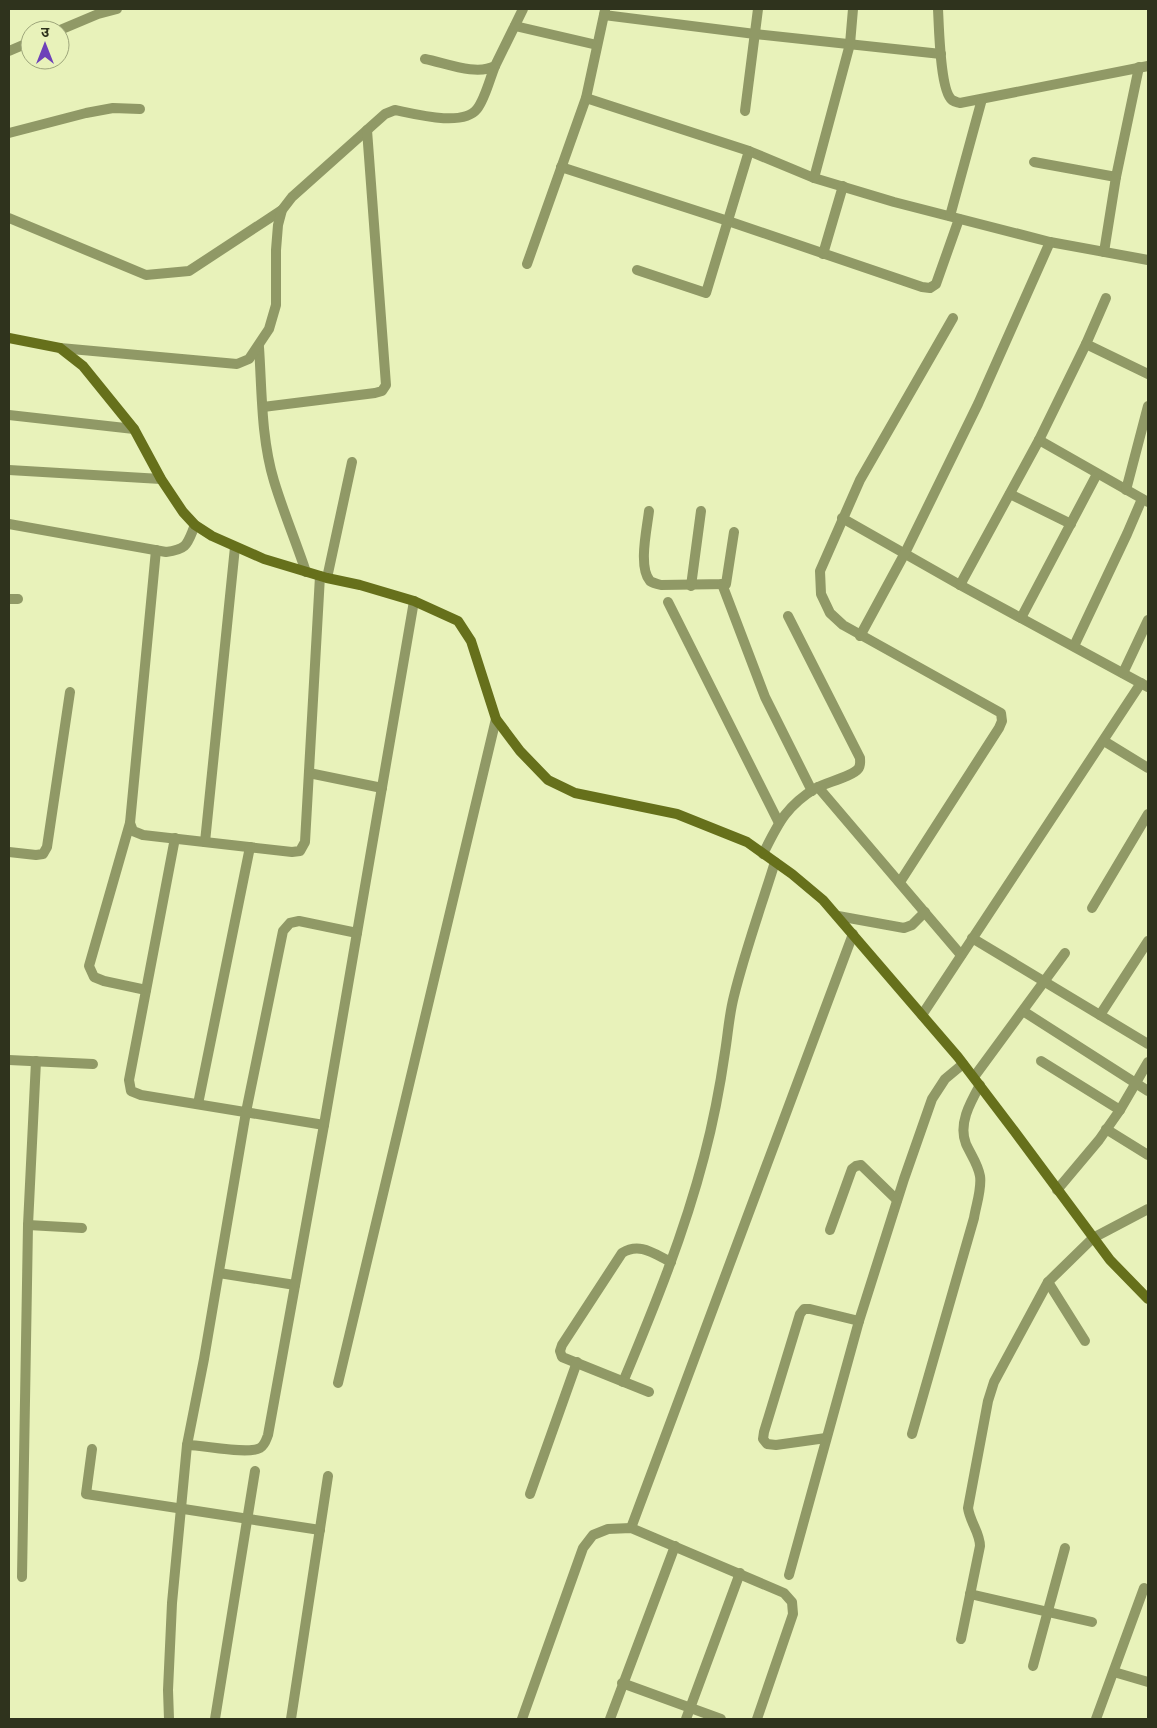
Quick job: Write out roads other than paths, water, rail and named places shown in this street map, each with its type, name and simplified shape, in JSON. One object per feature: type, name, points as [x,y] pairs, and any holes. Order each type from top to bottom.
[{"type":"main road","points":[[9,338],[60,348],[84,366],[134,429],[161,479],[183,512],[195,525],[212,536],[264,559],[414,601],[451,616],[458,621],[471,641],[496,719],[520,751],[548,780],[575,793],[677,814],[747,842],[824,900],[977,1081],[1110,1260],[1148,1299]]},
{"type":"street","points":[[70,26],[98,14],[117,9]]},
{"type":"street","points":[[9,218],[146,276],[189,272],[282,210],[292,197],[386,114],[395,110],[455,119],[470,115],[478,108],[495,66],[524,9]]},
{"type":"street","points":[[745,111],[758,9]]},
{"type":"street","points":[[814,178],[850,44],[853,9]]},
{"type":"street","points":[[938,9],[940,54],[947,92],[952,100],[960,103],[1143,66],[1116,177],[1104,252]]},
{"type":"street","points":[[527,264],[586,98],[604,12],[756,34],[940,54]]},
{"type":"street","points":[[515,26],[597,44]]},
{"type":"street","points":[[425,58],[477,71],[488,70],[495,66]]},
{"type":"street","points":[[586,98],[749,151],[814,178],[955,218],[1050,242],[1148,260]]},
{"type":"street","points":[[561,167],[922,287],[930,288],[936,284],[955,218],[982,99]]},
{"type":"street","points":[[9,133],[86,113],[114,108],[140,109]]},
{"type":"street","points":[[263,407],[375,393],[382,391],[386,385],[367,130]]},
{"type":"street","points":[[637,270],[706,293],[749,151]]},
{"type":"street","points":[[1034,162],[1116,177]]},
{"type":"street","points":[[823,254],[843,186]]},
{"type":"street","points":[[60,348],[236,364],[250,359],[269,329],[276,305],[276,250],[278,225],[282,210]]},
{"type":"street","points":[[860,636],[905,553],[978,404],[1050,242]]},
{"type":"street","points":[[960,585],[1039,440],[1086,344],[1106,298]]},
{"type":"street","points":[[900,882],[999,728],[1002,721],[1001,713],[843,625],[830,613],[821,594],[820,571],[860,480],[954,318]]},
{"type":"street","points":[[1086,344],[1148,374]]},
{"type":"street","points":[[259,347],[263,407],[274,480],[306,572]]},
{"type":"street","points":[[1126,490],[1148,406]]},
{"type":"street","points":[[9,415],[134,429]]},
{"type":"street","points":[[1039,440],[1145,500],[1074,646]]},
{"type":"street","points":[[130,823],[133,831],[143,834],[292,852],[300,851],[305,842],[323,577],[352,462]]},
{"type":"street","points":[[9,470],[161,479]]},
{"type":"street","points":[[1021,618],[1097,474]]},
{"type":"street","points":[[1010,494],[1071,524]]},
{"type":"street","points":[[649,511],[643,565],[646,575],[652,582],[661,585],[726,584],[734,532]]},
{"type":"street","points":[[691,586],[701,511]]},
{"type":"street","points":[[842,518],[960,585],[1145,685],[1104,741],[922,1015]]},
{"type":"street","points":[[9,524],[166,552],[180,550],[186,544],[195,525]]},
{"type":"street","points":[[205,842],[235,547]]},
{"type":"street","points":[[146,990],[94,977],[90,966],[130,823],[156,550]]},
{"type":"street","points":[[722,584],[765,697],[815,789],[900,882],[961,955]]},
{"type":"street","points":[[187,1445],[246,1451],[258,1450],[264,1445],[268,1435],[324,1125],[414,601]]},
{"type":"street","points":[[668,602],[779,823]]},
{"type":"street","points":[[763,854],[779,823],[798,800],[815,789],[858,769],[860,764],[860,758],[788,616]]},
{"type":"street","points":[[1123,673],[1148,620]]},
{"type":"street","points":[[9,852],[36,855],[43,854],[47,848],[70,692]]},
{"type":"street","points":[[338,1383],[496,719]]},
{"type":"street","points":[[1104,741],[1148,768]]},
{"type":"street","points":[[309,773],[382,788]]},
{"type":"street","points":[[1092,908],[1148,814]]},
{"type":"street","points":[[175,838],[129,1080],[132,1091],[141,1095],[324,1125]]},
{"type":"street","points":[[198,1104],[250,847]]},
{"type":"street","points":[[623,1382],[646,1329],[680,1239],[705,1154],[726,1052],[728,1022],[734,996],[775,862]]},
{"type":"street","points":[[838,916],[904,928],[912,925],[925,912]]},
{"type":"street","points":[[169,1719],[168,1690],[172,1603],[187,1445],[204,1359],[246,1112],[283,931],[290,923],[300,921],[357,933]]},
{"type":"street","points":[[631,1528],[853,934]]},
{"type":"street","points":[[972,938],[1148,1044]]},
{"type":"street","points":[[1100,1015],[1148,942]]},
{"type":"street","points":[[912,1434],[974,1218],[979,1192],[980,1178],[976,1162],[966,1144],[963,1131],[977,1081],[1023,1011],[1066,953]]},
{"type":"street","points":[[1023,1011],[1148,1091]]},
{"type":"street","points":[[9,1060],[93,1064]]},
{"type":"street","points":[[22,1577],[28,1225],[36,1061]]},
{"type":"street","points":[[1041,1061],[1120,1110]]},
{"type":"street","points":[[1057,1190],[1120,1110],[1148,1062]]},
{"type":"street","points":[[789,1575],[859,1320],[897,1200],[932,1099],[945,1079],[963,1064]]},
{"type":"street","points":[[1106,1129],[1148,1155]]},
{"type":"street","points":[[830,1230],[852,1169],[856,1166],[861,1165],[897,1200]]},
{"type":"street","points":[[961,1639],[980,1546],[980,1539],[970,1518],[968,1508],[988,1401],[994,1382],[1048,1282],[1093,1238],[1148,1209]]},
{"type":"street","points":[[28,1225],[82,1228]]},
{"type":"street","points":[[649,1392],[562,1357],[560,1351],[562,1345],[622,1253],[630,1248],[639,1247],[671,1262]]},
{"type":"street","points":[[219,1273],[295,1285]]},
{"type":"street","points":[[1048,1282],[1085,1341]]},
{"type":"street","points":[[826,1438],[776,1445],[767,1444],[763,1440],[800,1314],[804,1309],[810,1308],[859,1320]]},
{"type":"street","points":[[530,1494],[577,1362]]},
{"type":"street","points":[[92,1449],[86,1494],[320,1530]]},
{"type":"street","points":[[215,1719],[255,1471]]},
{"type":"street","points":[[291,1719],[328,1476]]},
{"type":"street","points":[[522,1719],[584,1548],[593,1536],[608,1530],[631,1528],[784,1593],[792,1602],[793,1614],[757,1719]]},
{"type":"street","points":[[610,1719],[675,1546]]},
{"type":"street","points":[[1034,1666],[1065,1548]]},
{"type":"street","points":[[686,1719],[740,1573]]},
{"type":"street","points":[[1096,1719],[1144,1588]]},
{"type":"street","points":[[970,1594],[1092,1622]]},
{"type":"street","points":[[1114,1672],[1148,1682]]},
{"type":"street","points":[[622,1683],[721,1719]]}]
